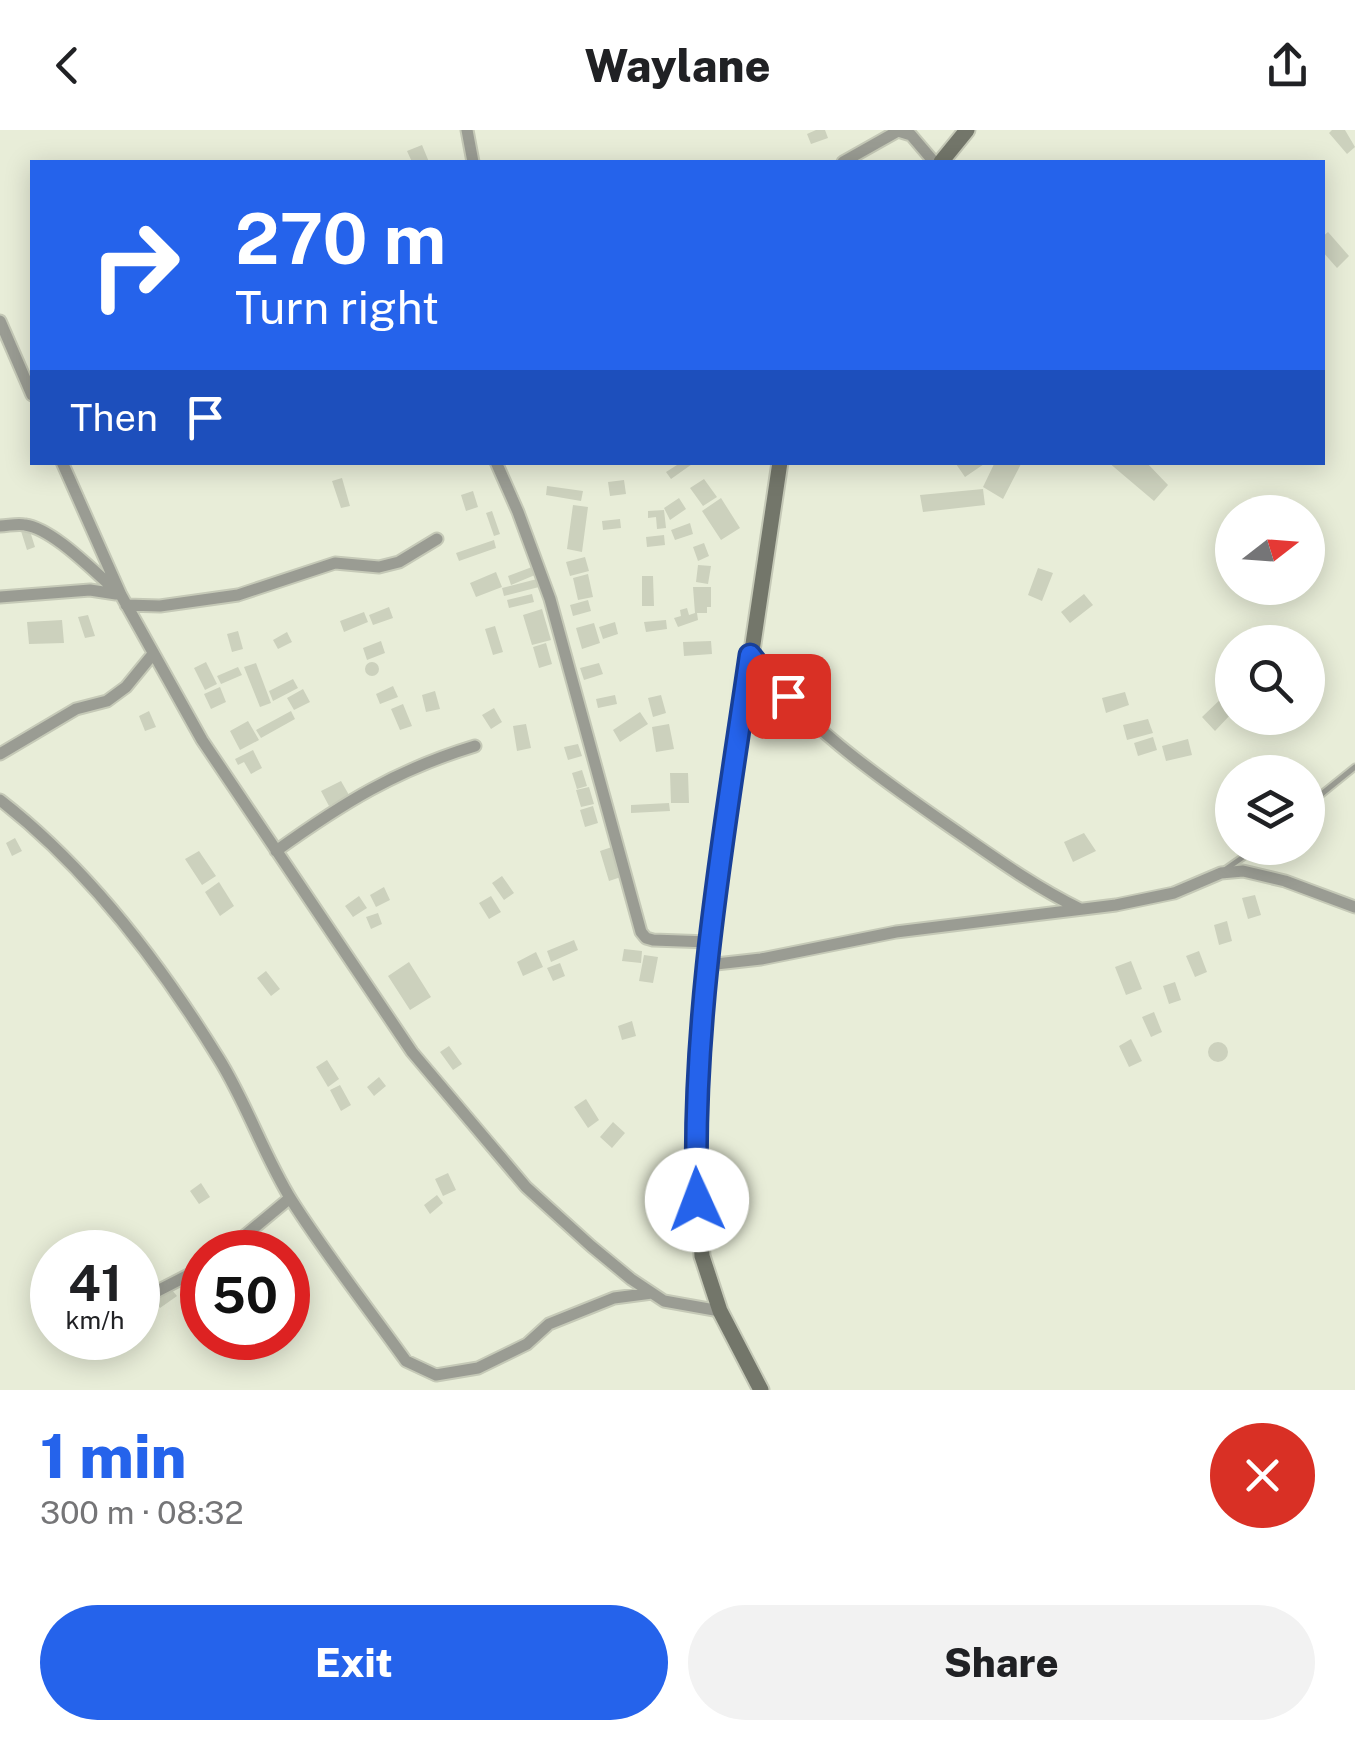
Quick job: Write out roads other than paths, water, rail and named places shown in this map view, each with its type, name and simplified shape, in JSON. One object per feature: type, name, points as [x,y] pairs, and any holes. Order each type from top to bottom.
[{"type":"main road","points":[[939,160],[967,130]]},
{"type":"main road","points":[[761,1390],[720,1311],[702,1256],[696,1141],[710,942],[780,465]]},
{"type":"street","points":[[467,130],[473,160]]},
{"type":"street","points":[[845,160],[892,132],[905,131],[935,160]]},
{"type":"street","points":[[0,320],[30,389]]},
{"type":"street","points":[[20,365],[30,372]]},
{"type":"street","points":[[63,465],[124,600],[202,740],[412,1052],[526,1188],[604,1258],[664,1301],[720,1311]]},
{"type":"street","points":[[499,465],[550,599],[641,932],[653,940],[710,942]]},
{"type":"street","points":[[0,526],[24,524],[55,540],[124,600]]},
{"type":"street","points":[[0,597],[90,590],[160,606],[238,595],[334,564],[378,567],[399,562],[437,539]]},
{"type":"street","points":[[0,754],[76,708],[107,702],[126,687],[154,654]]},
{"type":"street","points":[[750,655],[769,679],[884,782],[1041,890],[1080,909]]},
{"type":"street","points":[[276,851],[373,786],[415,765],[475,746]]},
{"type":"street","points":[[0,800],[36,828],[106,900],[163,976],[220,1060],[290,1198],[406,1362],[436,1376],[478,1368],[527,1344],[549,1324],[614,1298],[652,1293]]},
{"type":"street","points":[[708,965],[761,959],[896,932],[1174,894],[1221,873],[1243,870],[1355,906]]},
{"type":"street","points":[[251,1230],[290,1198]]},
{"type":"lane","points":[[1325,792],[1355,767]]},
{"type":"lane","points":[[1221,873],[1232,865]]}]
